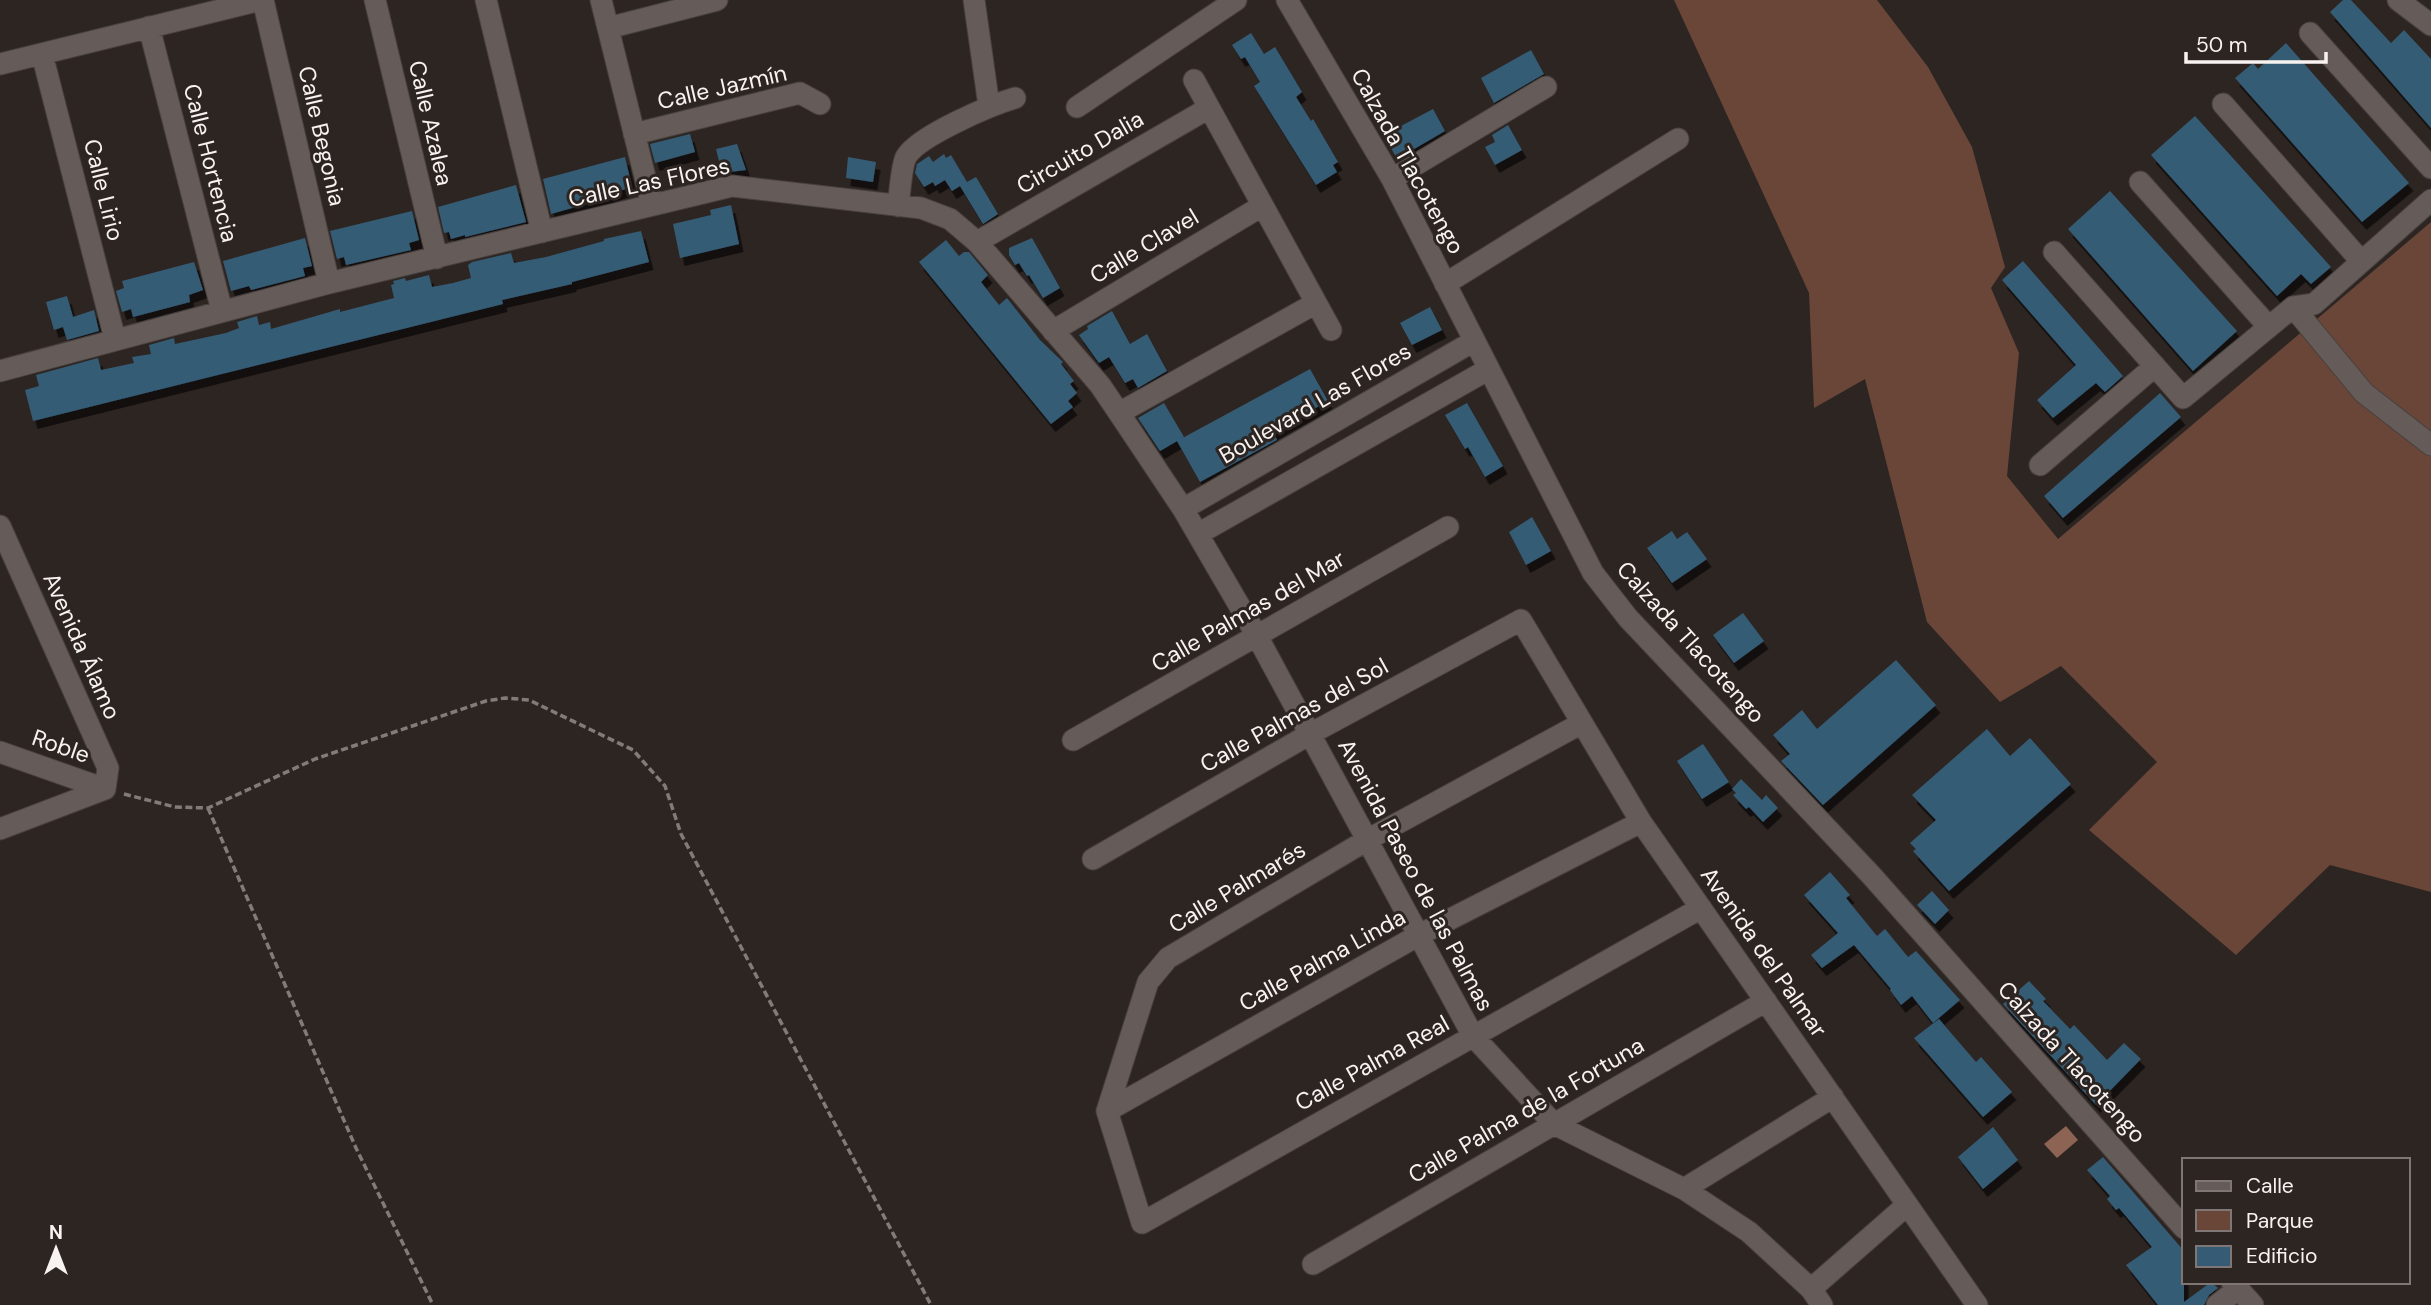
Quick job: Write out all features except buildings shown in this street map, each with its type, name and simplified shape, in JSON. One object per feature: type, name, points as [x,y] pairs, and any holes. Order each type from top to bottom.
[{"type":"street","points":[[0,64],[262,0]]},
{"type":"street","name":"Calle Begonia","points":[[262,0],[330,283]]},
{"type":"street","name":"Calle Azalea","points":[[375,0],[436,258]]},
{"type":"street","points":[[486,0],[542,232]]},
{"type":"street","points":[[601,0],[652,205]]},
{"type":"street","points":[[608,28],[717,0]]},
{"type":"street","points":[[974,0],[989,106]]},
{"type":"street","points":[[1077,107],[1236,0]]},
{"type":"street","name":"Calzada Tlacotengo","points":[[1287,0],[1392,179],[1593,573],[1628,618],[1888,893],[2182,1226]]},
{"type":"street","points":[[2398,0],[2431,25]]},
{"type":"street","name":"Calle Hortencia","points":[[149,27],[222,311]]},
{"type":"street","points":[[2310,33],[2431,168]]},
{"type":"street","name":"Calle Lirio","points":[[42,54],[115,339]]},
{"type":"street","points":[[1194,80],[1331,330]]},
{"type":"street","points":[[1392,179],[1546,88]]},
{"type":"street","name":"Calle Jazmín","points":[[634,134],[800,93],[820,104]]},
{"type":"street","points":[[898,205],[906,158],[923,141],[989,106],[1015,98]]},
{"type":"street","points":[[2223,104],[2361,261]]},
{"type":"street","name":"Circuito Dalia","points":[[977,242],[1209,108]]},
{"type":"street","points":[[1445,284],[1678,139]]},
{"type":"street","points":[[2140,182],[2268,326]]},
{"type":"street","name":"Calle Las Flores","points":[[0,371],[330,283],[732,186],[898,205],[921,208],[950,219],[977,242],[1100,385],[1183,509]]},
{"type":"street","points":[[2054,252],[2183,397],[2293,307],[2314,304],[2431,200]]},
{"type":"street","name":"Calle Clavel","points":[[1053,331],[1262,206]]},
{"type":"street","points":[[1119,413],[1316,303]]},
{"type":"street","points":[[2293,307],[2364,393],[2431,445]]},
{"type":"street","name":"Boulevard Las Flores","points":[[1183,509],[1474,341]]},
{"type":"street","points":[[2040,466],[2155,366]]},
{"type":"street","points":[[1198,534],[1489,369]]},
{"type":"street","name":"Avenida Paseo de las Palmas","points":[[1183,509],[1257,636],[1474,1036],[1554,1124],[1684,1189],[1749,1232],[1817,1297]]},
{"type":"street","name":"Avenida Álamo","points":[[0,526],[108,768],[105,789]]},
{"type":"street","name":"Calle Palmas del Mar","points":[[1073,740],[1448,527]]},
{"type":"street","name":"Avenida del Palmar","points":[[1521,620],[1641,822],[1977,1305]]},
{"type":"street","name":"Calle Palmas del Sol","points":[[1093,859],[1310,734],[1521,620]]},
{"type":"street","name":"Calle Palmarés","points":[[1107,1111],[1148,982],[1168,958],[1367,840],[1582,723]]},
{"type":"street","name":"Roble","points":[[0,752],[105,789]]},
{"type":"street","points":[[0,829],[105,789]]},
{"type":"street","name":"Calle Palma Linda","points":[[1107,1111],[1419,935],[1641,822]]},
{"type":"street","name":"Calle Palma Real","points":[[1107,1111],[1142,1223],[1701,908]]},
{"type":"street","name":"Calle Palma de la Fortuna","points":[[1313,1264],[1766,1001]]},
{"type":"street","points":[[1684,1189],[1833,1097]]},
{"type":"street","points":[[1817,1297],[1907,1205]]},
{"type":"street","points":[[2217,1305],[2235,1286],[2253,1305]]},
{"type":"path","points":[[105,789],[175,807],[208,808],[315,759],[486,701],[505,698],[529,700],[633,750],[666,786],[681,834],[931,1305]]},
{"type":"path","points":[[208,808],[356,1148],[433,1305]]},
{"type":"green space","points":[[1674,0],[1877,0],[1928,67],[1972,147],[2005,267],[1991,288],[2019,353],[2007,476],[2058,539],[2431,222],[2431,892],[2330,865],[2236,955],[2089,830],[2157,762],[2061,666],[2000,702],[1927,622],[1865,379],[1814,408],[1809,293]]},
{"type":"shaded area","points":[[2066,1126],[2078,1140],[2057,1158],[2044,1144]]}]
